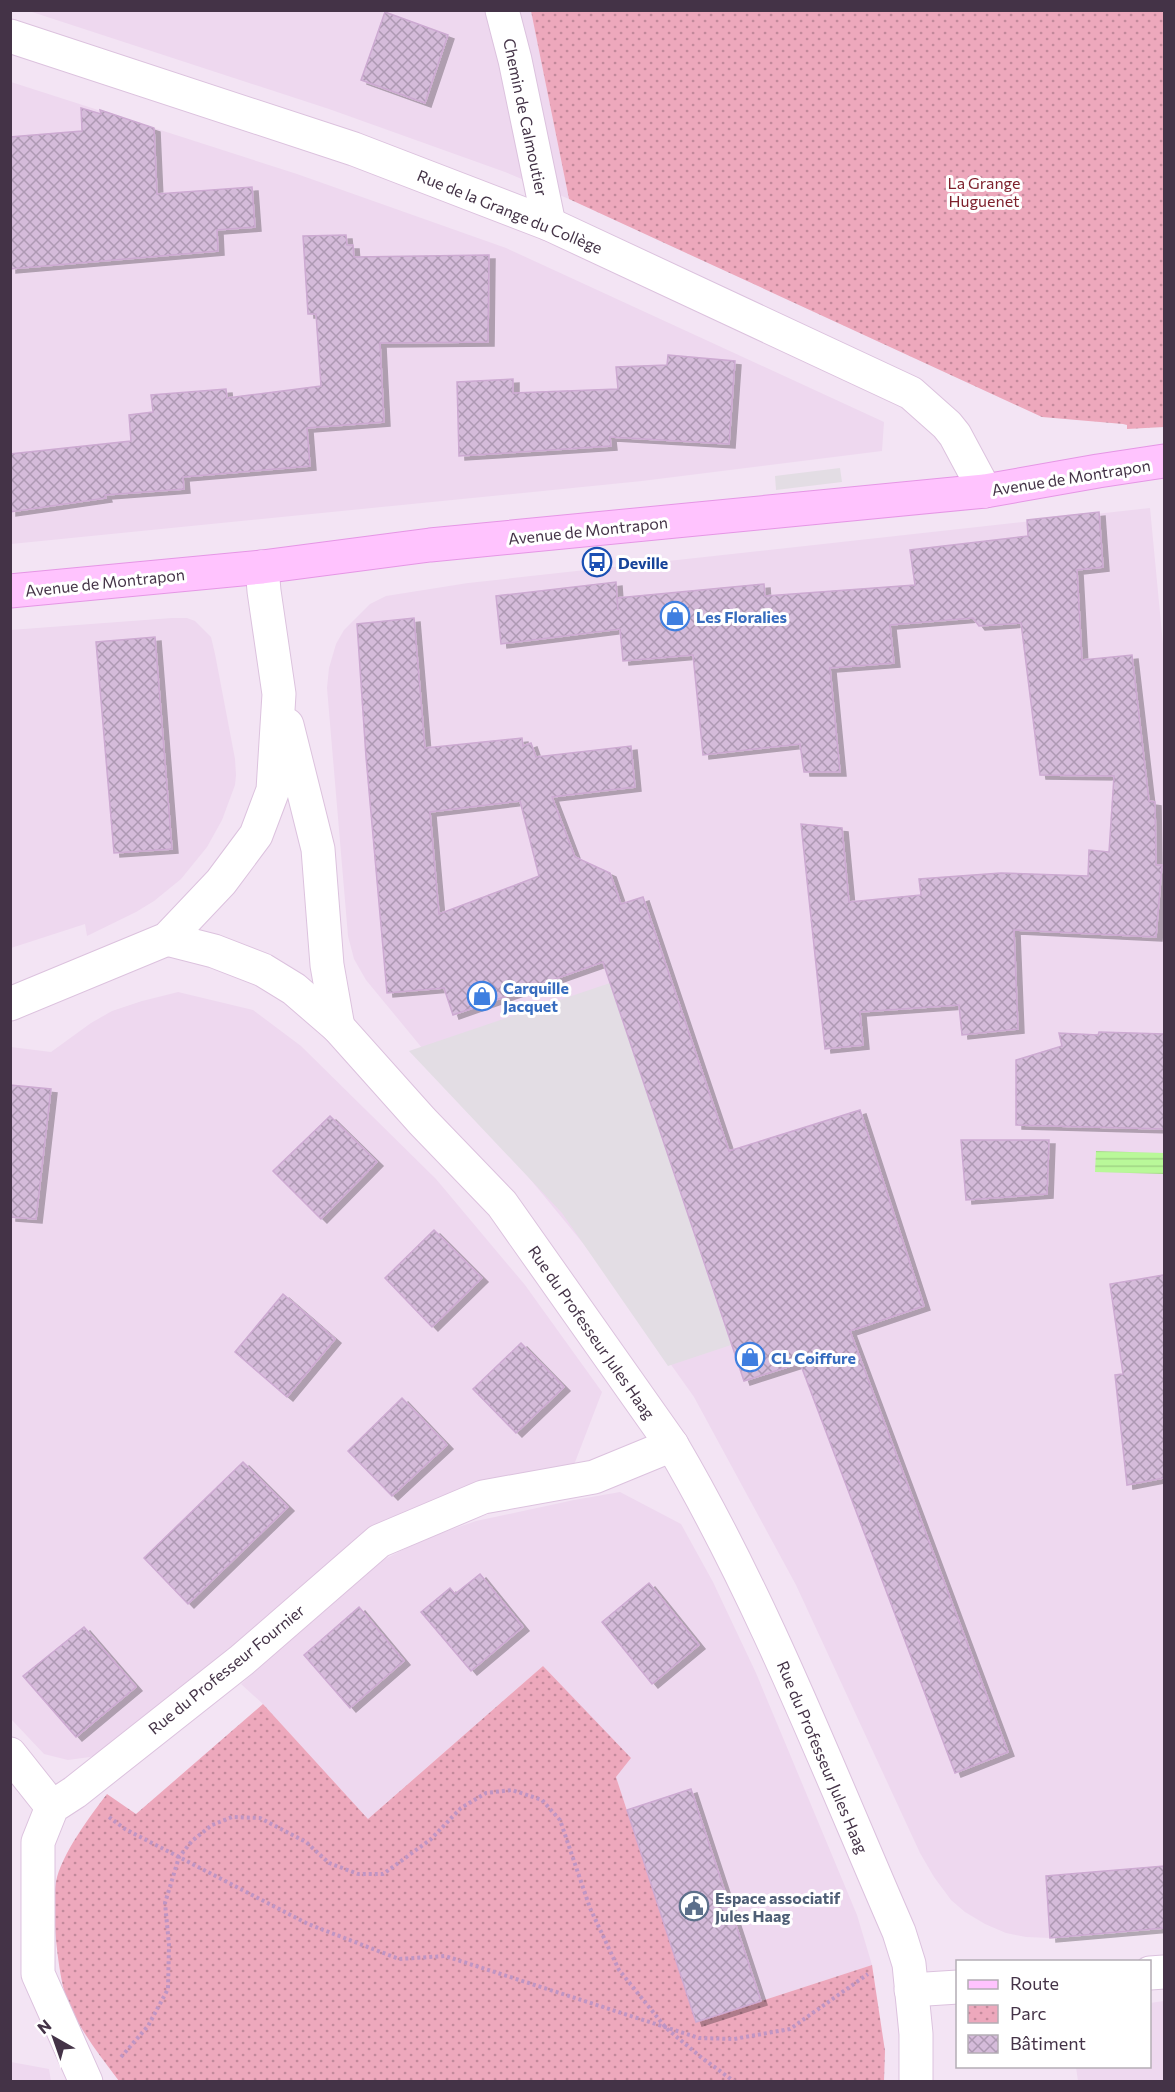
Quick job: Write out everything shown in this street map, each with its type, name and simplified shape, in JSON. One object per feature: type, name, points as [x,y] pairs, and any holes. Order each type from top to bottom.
[{"type":"street","name":"Chemin de Calmoutier","points":[[502,10],[515,60],[549,224]]},
{"type":"street","name":"Rue de la Grange du Collège","points":[[10,36],[354,149],[549,224],[911,393],[947,424],[985,491]]},
{"type":"street","name":"Avenue de Montrapon","points":[[10,591],[262,567],[430,546],[985,491],[1164,461]]},
{"type":"street","points":[[262,567],[266,612],[279,694],[318,849],[327,965],[338,1027]]},
{"type":"street","points":[[10,1004],[168,939],[221,882],[256,835],[273,790],[279,694]]},
{"type":"street","name":"Rue du Professeur Jules Haag","points":[[168,939],[214,951],[263,970],[294,989],[338,1027],[422,1121],[502,1204],[672,1445],[696,1486],[767,1629],[899,1932],[909,1964],[916,2034],[916,2082]]},
{"type":"street","name":"Rue du Professeur Fournier","points":[[86,2082],[38,1974],[38,1842],[63,1799],[242,1660],[379,1541],[483,1497],[594,1477],[672,1445]]},
{"type":"street","points":[[10,1754],[63,1799]]},
{"type":"street","points":[[911,1990],[956,1987]]},
{"type":"path","points":[[114,2065],[148,2026],[168,1989],[169,1945],[165,1903],[179,1857],[192,1841],[212,1824],[232,1817],[260,1818],[306,1842],[329,1863],[358,1874],[383,1874],[430,1840],[461,1808],[486,1793],[512,1791],[542,1800],[560,1820],[590,1908],[619,1970],[666,2028],[735,2082]]},
{"type":"path","points":[[63,1799],[308,1924],[399,1959],[445,1956],[699,2038],[734,2039],[790,2029],[877,1968]]},
{"type":"shaded area","points":[[29,11],[531,11],[569,199],[505,172],[329,109]]},
{"type":"shaded area","points":[[11,82],[297,174],[506,248],[884,422],[882,451],[642,481],[11,544]]},
{"type":"shaded area","points":[[840,468],[842,482],[776,490],[775,476]]},
{"type":"shaded area","points":[[1150,508],[1164,655],[1164,1928],[1050,1938],[1026,1937],[1006,1933],[965,1912],[951,1900],[934,1877],[920,1853],[796,1585],[694,1397],[596,1259],[366,980],[354,959],[348,936],[327,688],[329,668],[336,644],[344,630],[370,604],[386,596],[468,583]]},
{"type":"shaded area","points":[[187,618],[195,621],[211,637],[235,759],[236,775],[235,785],[222,820],[207,847],[181,879],[136,912],[87,936],[85,924],[11,948],[10,630]]},
{"type":"shaded area","points":[[610,983],[731,1345],[668,1366],[562,1213],[409,1051]]},
{"type":"shaded area","points":[[178,992],[253,1010],[301,1046],[436,1179],[525,1285],[602,1392],[572,1470],[470,1491],[109,1751],[68,1760],[44,1754],[11,1719],[11,1047],[51,1052],[112,1011]]},
{"type":"shaded area","points":[[1096,1151],[1164,1153],[1164,1174],[1095,1172]]},
{"type":"shaded area","points":[[620,1492],[681,1524],[713,1582],[756,1673],[857,1915],[872,1965],[696,2022],[616,1777],[543,1666],[368,1819],[263,1704],[241,1684],[361,1577],[385,1559],[424,1539],[476,1521]]},
{"type":"shaded area","points":[[1164,2001],[1164,2081],[1078,2081],[1076,2068],[1151,2068],[1151,2003]]},
{"type":"shaded area","points":[[11,2062],[49,2069],[51,2081],[11,2081]]},
{"type":"green space","name":"La Grange Huguenet","points":[[531,11],[1164,11],[1164,427],[1127,429],[1127,425],[1123,424],[1042,417],[569,199]]},
{"type":"green space","points":[[543,1666],[631,1758],[616,1777],[696,2022],[872,1965],[885,2051],[884,2081],[119,2081],[86,2035],[69,2005],[59,1962],[54,1908],[56,1882],[64,1860],[77,1836],[107,1794],[136,1814],[263,1704],[368,1819]]},
{"type":"building","points":[[385,12],[448,35],[425,103],[361,80]]},
{"type":"building","points":[[81,108],[101,114],[100,110],[154,128],[157,194],[252,187],[255,227],[217,230],[218,251],[10,269],[10,137],[82,131]]},
{"type":"building","points":[[346,235],[347,245],[353,245],[354,257],[489,255],[488,342],[380,343],[384,422],[307,428],[310,466],[183,477],[184,489],[105,495],[106,498],[10,512],[10,454],[131,441],[129,415],[153,412],[151,395],[226,389],[227,398],[321,386],[316,314],[308,314],[303,236]]},
{"type":"building","points":[[668,355],[735,361],[729,444],[610,437],[611,446],[459,456],[457,382],[513,379],[513,393],[618,389],[616,367],[667,365]]},
{"type":"building","points":[[1099,512],[1103,567],[1077,570],[1082,660],[1132,655],[1149,801],[1155,802],[1156,865],[1162,865],[1156,937],[1014,930],[1018,1029],[962,1035],[959,1005],[860,1012],[863,1045],[825,1049],[801,824],[842,828],[849,902],[921,895],[919,879],[1001,873],[1088,876],[1089,850],[1109,852],[1114,776],[1040,775],[1021,623],[979,626],[973,618],[890,625],[894,663],[830,668],[840,772],[804,772],[800,744],[703,755],[693,655],[623,661],[620,629],[501,644],[496,596],[616,582],[617,598],[764,584],[765,596],[915,585],[910,550],[1028,536],[1027,520]]},
{"type":"building","points":[[414,618],[425,748],[522,738],[523,746],[531,743],[536,757],[631,746],[635,787],[552,797],[575,857],[610,873],[621,904],[643,897],[729,1151],[860,1110],[924,1306],[850,1331],[1008,1752],[955,1773],[800,1363],[744,1381],[603,962],[453,1015],[444,988],[387,993],[366,757],[357,624]],"holes":[[[520,801],[539,876],[439,914],[430,812]]]},
{"type":"building","points":[[155,637],[172,849],[114,853],[96,642]]},
{"type":"building","points":[[1099,1032],[1164,1034],[1164,1129],[1016,1125],[1016,1060],[1062,1046],[1059,1033],[1098,1035]]},
{"type":"building","points":[[10,1085],[51,1089],[36,1219],[10,1217]]},
{"type":"building","points":[[330,1116],[377,1162],[321,1219],[273,1171]]},
{"type":"building","points":[[961,1140],[1049,1140],[1047,1194],[966,1200]]},
{"type":"building","points":[[434,1230],[482,1278],[432,1327],[385,1278]]},
{"type":"building","points":[[1164,1275],[1164,1478],[1127,1485],[1115,1375],[1123,1374],[1110,1284]]},
{"type":"building","points":[[283,1294],[335,1339],[287,1397],[235,1352]]},
{"type":"building","points":[[521,1343],[564,1387],[516,1433],[473,1389]]},
{"type":"building","points":[[402,1398],[447,1445],[392,1496],[348,1451]]},
{"type":"building","points":[[243,1462],[288,1507],[188,1604],[144,1558]]},
{"type":"building","points":[[480,1574],[523,1627],[471,1671],[421,1612],[450,1588],[455,1594]]},
{"type":"building","points":[[649,1583],[699,1645],[652,1684],[602,1622]]},
{"type":"building","points":[[359,1607],[404,1661],[350,1708],[304,1655]]},
{"type":"building","points":[[84,1627],[136,1687],[76,1737],[23,1676]]},
{"type":"building","name":"Espace associatif Jules Haag","points":[[691,1789],[761,2001],[696,2022],[627,1810]]},
{"type":"building","points":[[1164,1866],[1164,1928],[1050,1938],[1046,1876]]},
{"type":"place","name":"Deville","points":[[597,562]]},
{"type":"place","name":"Les Floralies","points":[[675,616]]},
{"type":"place","name":"Carquille Jacquet","points":[[482,996]]},
{"type":"place","name":"CL Coiffure","points":[[750,1357]]},
{"type":"place","name":"Espace associatif Jules Haag","points":[[694,1906]]}]
